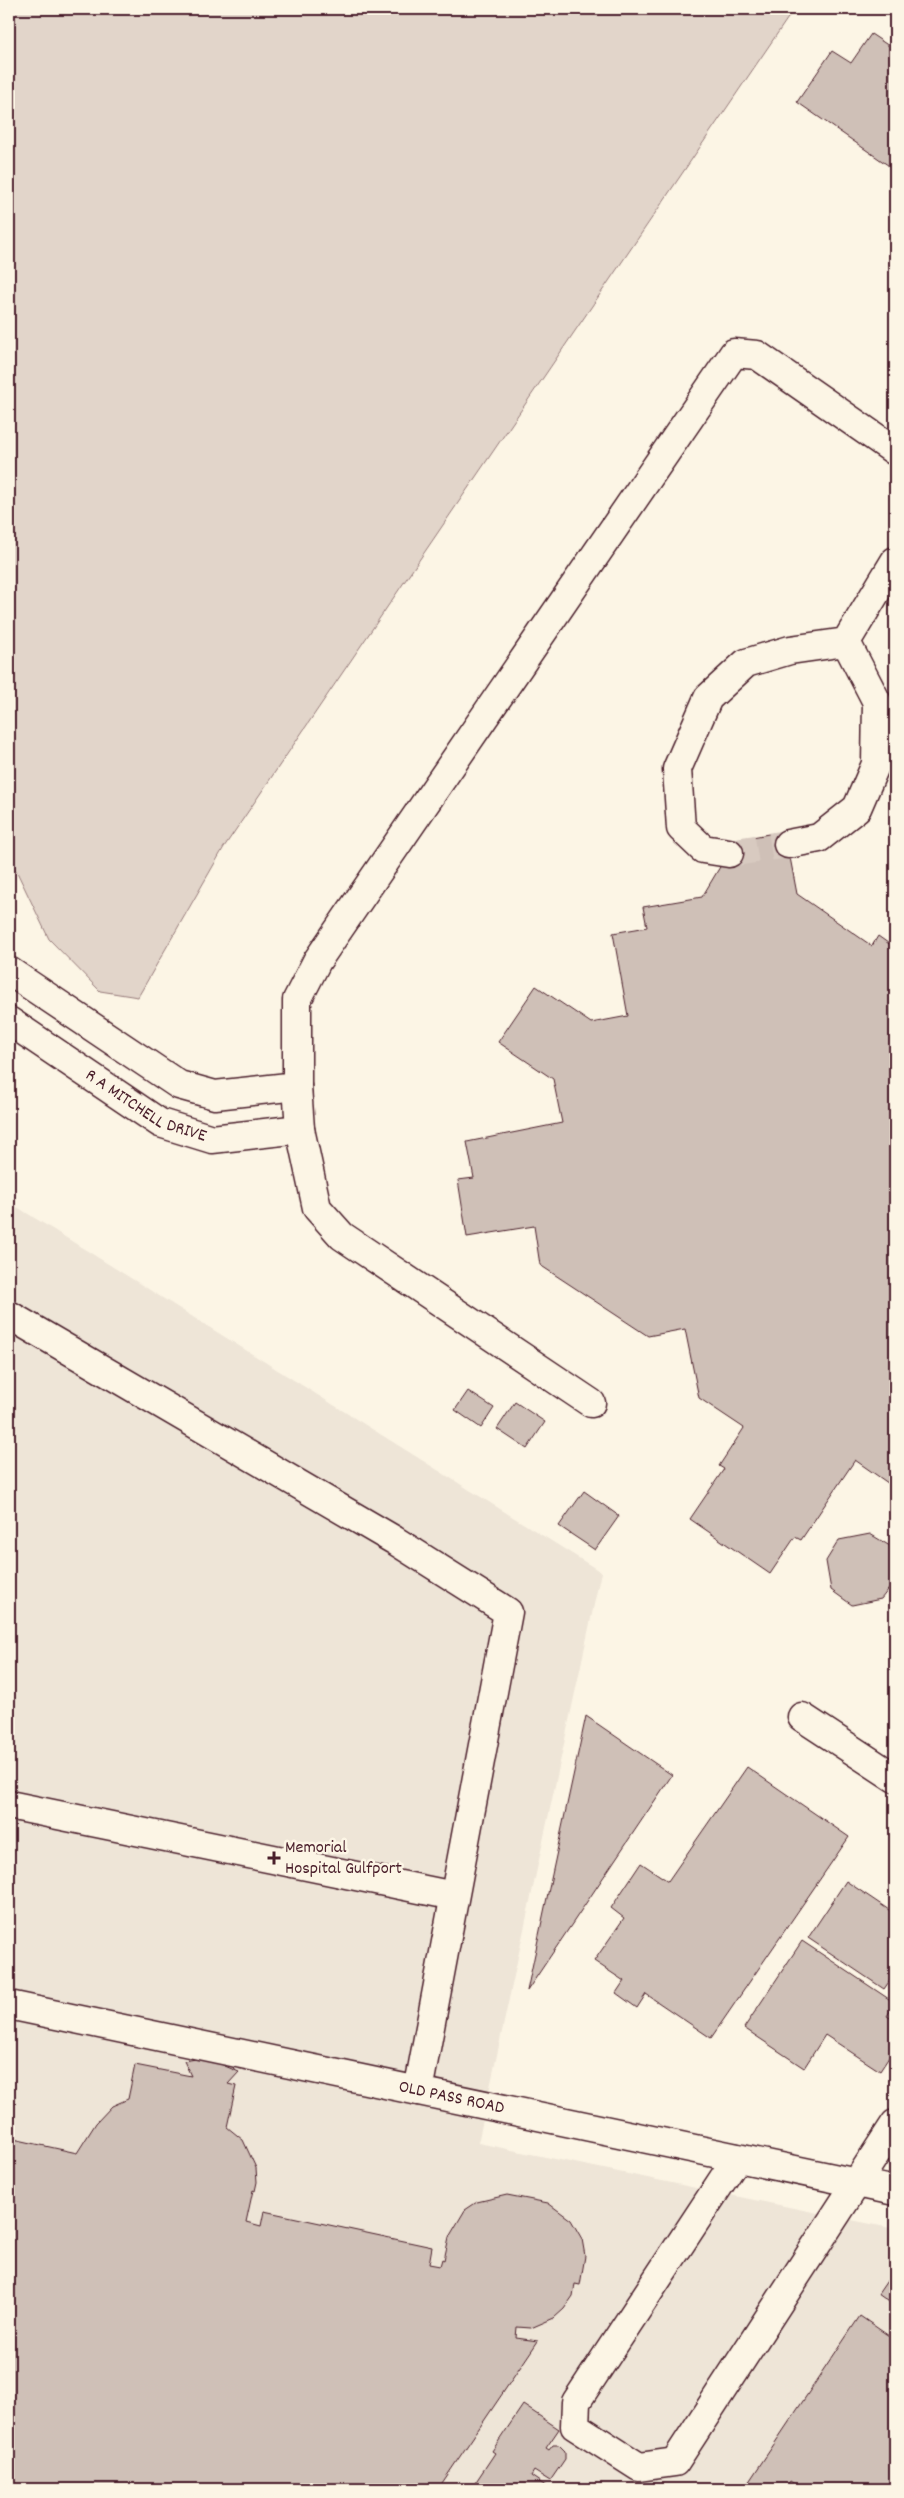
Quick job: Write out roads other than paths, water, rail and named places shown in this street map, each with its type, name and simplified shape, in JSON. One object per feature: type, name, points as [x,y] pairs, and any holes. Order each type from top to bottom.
[{"type":"main road","points":[[592,1403],[342,1236],[318,1208],[300,1129],[297,1086],[298,1000],[317,961],[734,353],[757,355],[895,451]]},
{"type":"main road","points":[[728,853],[703,848],[681,828],[677,769],[708,698],[746,663],[790,650],[846,642],[886,595],[895,561]]},
{"type":"main road","points":[[788,844],[819,838],[857,808],[876,764],[886,749],[877,702],[846,642]]},
{"type":"main road","name":"R A MITCHELL DRIVE","points":[[9,971],[179,1084],[215,1095],[297,1086]]},
{"type":"main road","name":"R A MITCHELL DRIVE","points":[[9,1021],[160,1123],[212,1139],[300,1129]]},
{"type":"main road","points":[[9,1315],[394,1540],[508,1612],[418,2091]]},
{"type":"main road","points":[[802,1717],[895,1778]]},
{"type":"main road","points":[[9,1806],[454,1896]]},
{"type":"main road","name":"OLD PASS ROAD","points":[[9,2005],[895,2191]]},
{"type":"main road","points":[[737,2158],[576,2402],[575,2426],[640,2467],[675,2462],[895,2124]]},
{"type":"tunnel","points":[[729,853],[788,844]]},
{"type":"place","name":"Memorial Hospital Gulfport","points":[[274,1858]]}]
